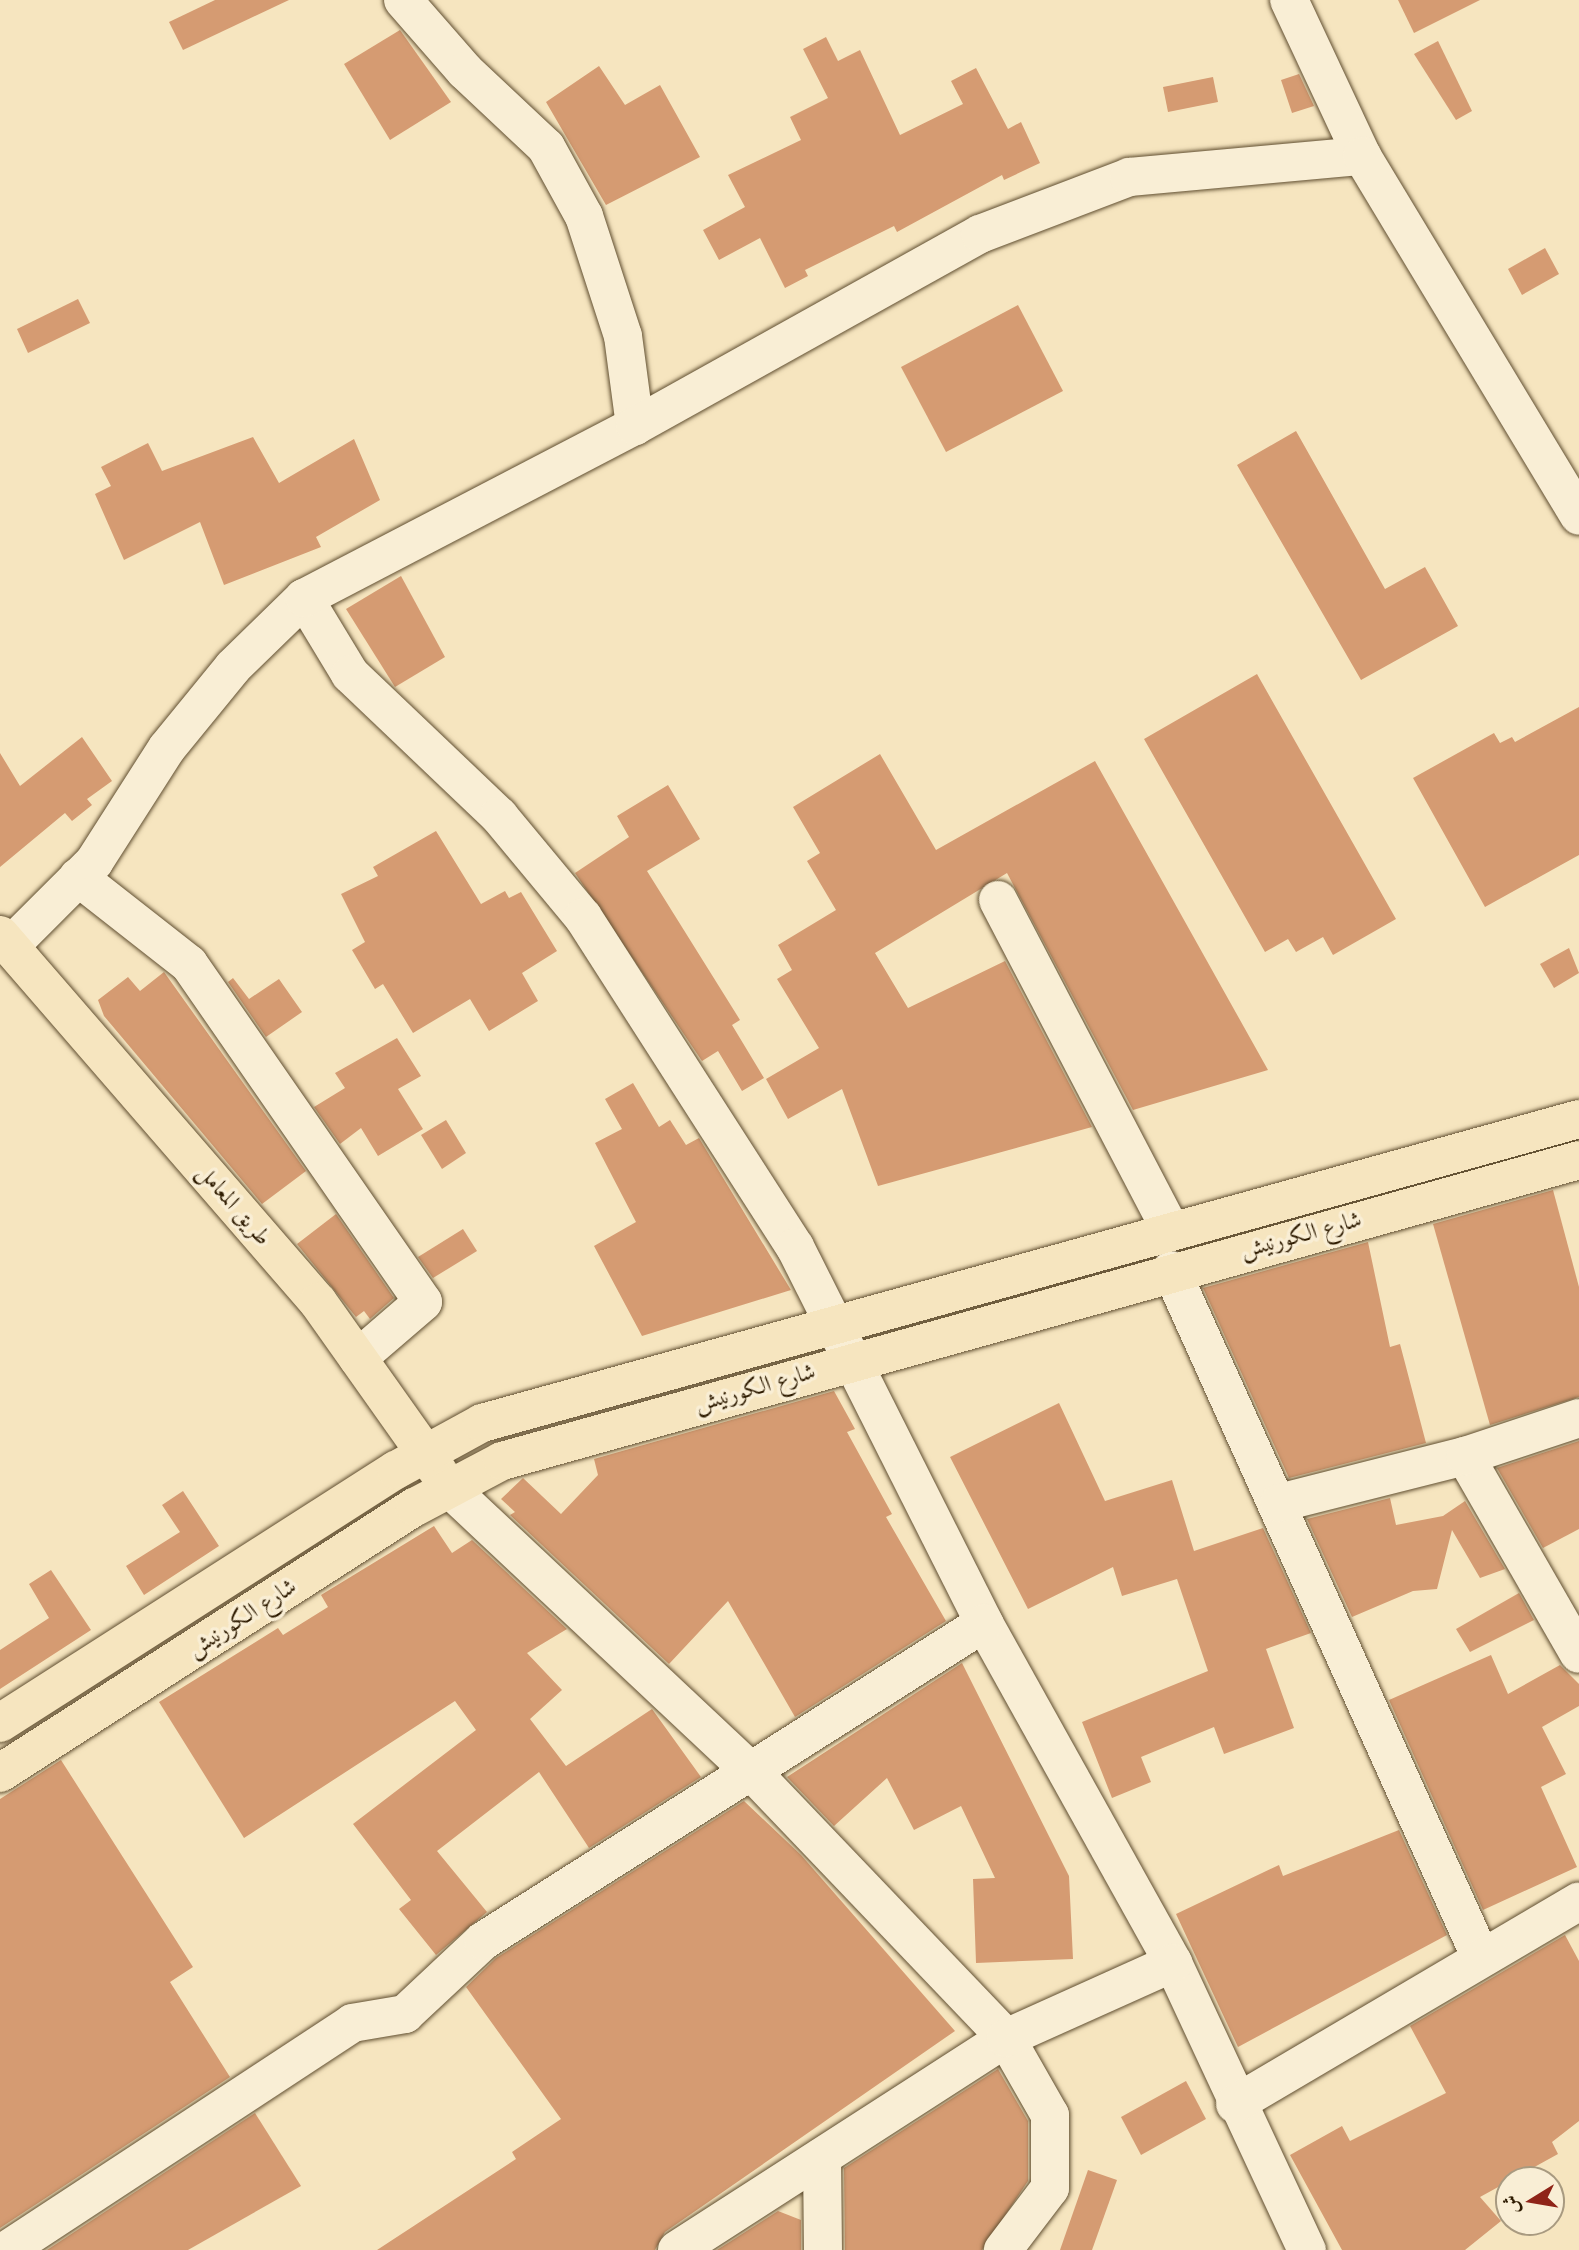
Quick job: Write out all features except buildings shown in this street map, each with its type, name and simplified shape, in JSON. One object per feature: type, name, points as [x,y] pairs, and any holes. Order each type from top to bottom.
[{"type":"main road","name":"طريق المعامل","points":[[5,941],[317,1302],[450,1489]]},
{"type":"main road","name":"شارع الكورنيش","points":[[0,1723],[425,1452],[482,1423],[837,1321],[1579,1119]]},
{"type":"main road","name":"شارع الكورنيش","points":[[0,1773],[450,1489],[502,1461],[1171,1270],[1579,1160]]},
{"type":"street","points":[[403,0],[465,71],[546,147],[584,216],[623,336],[635,426]]},
{"type":"street","points":[[1289,0],[1362,156],[1579,516]]},
{"type":"street","points":[[5,941],[78,877],[167,748],[233,667],[304,598],[635,426],[980,234],[1046,206],[1129,177],[1362,156]]},
{"type":"street","points":[[304,598],[350,674],[499,816],[583,917],[837,1321],[853,1360],[984,1623],[1173,1963],[1236,2104],[1307,2250]]},
{"type":"street","points":[[78,877],[189,964],[423,1302],[358,1358]]},
{"type":"street","points":[[998,900],[1171,1231]]},
{"type":"street","points":[[1171,1270],[1279,1503],[1480,1956]]},
{"type":"street","points":[[1279,1503],[1465,1456],[1579,1418]]},
{"type":"street","points":[[1465,1456],[1579,1654]]},
{"type":"street","points":[[450,1489],[754,1774],[1006,2038],[1050,2115],[1050,2188],[1003,2250]]},
{"type":"street","points":[[7,2250],[352,2023],[405,2014],[483,1941],[754,1774],[984,1623]]},
{"type":"street","points":[[1236,2104],[1480,1956],[1579,1901]]},
{"type":"street","points":[[677,2250],[1006,2038],[1173,1963]]},
{"type":"street","points":[[822,2157],[823,2250]]}]
